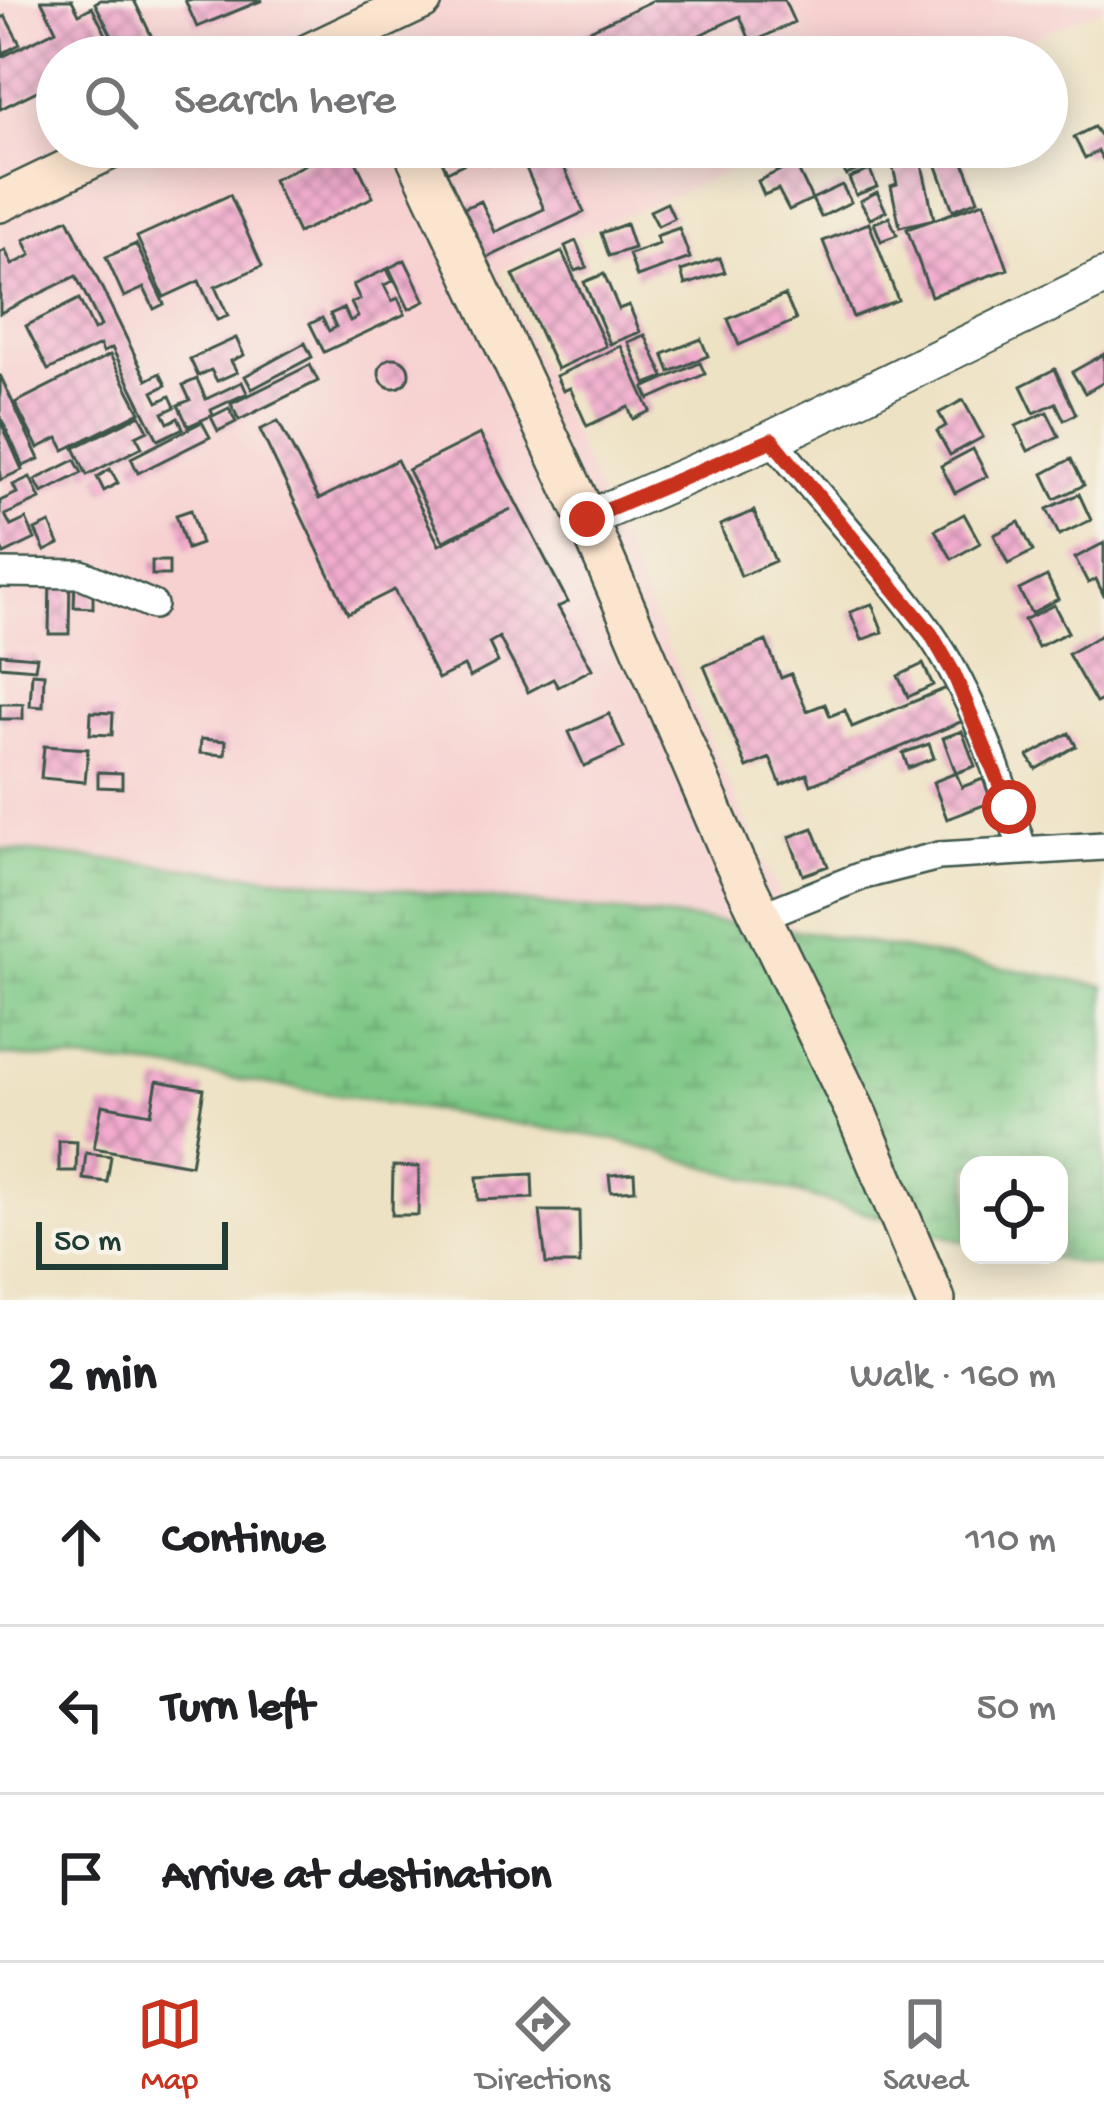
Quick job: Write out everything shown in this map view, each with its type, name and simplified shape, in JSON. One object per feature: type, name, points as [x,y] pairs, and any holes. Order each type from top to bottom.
[{"type":"main road","points":[[372,36],[404,4]]},
{"type":"main road","points":[[0,202],[71,168]]},
{"type":"main road","points":[[422,168],[587,519],[759,917],[856,1115],[935,1300]]},
{"type":"street","points":[[587,519],[772,440],[1102,281]]},
{"type":"street","points":[[772,440],[931,634],[992,758],[1023,850]]},
{"type":"street","points":[[0,573],[81,574],[154,605]]},
{"type":"street","points":[[759,917],[900,864],[939,856],[1104,846]]},
{"type":"shaded area","points":[[0,0],[1104,0],[1104,7],[1037,36],[36,36],[36,168],[735,168],[499,271],[795,930],[0,849]]},
{"type":"green space","points":[[0,849],[795,930],[1104,986],[1104,1267],[1068,1261],[1068,1156],[960,1156],[960,1240],[613,1139],[161,1067],[0,1055]]},
{"type":"building","points":[[41,0],[72,0],[79,14],[92,7],[107,36],[44,36],[56,30]]},
{"type":"building","points":[[134,0],[151,35],[112,36],[95,3]]},
{"type":"building","points":[[185,0],[263,0],[197,27]]},
{"type":"building","points":[[654,0],[784,0],[794,22],[765,36],[748,36],[740,16],[698,36],[577,36]]},
{"type":"building","points":[[5,16],[20,44],[3,53],[0,19]]},
{"type":"building","points":[[36,40],[36,91],[0,109],[0,58]]},
{"type":"building","points":[[1094,127],[1104,141],[1104,161],[1098,151],[1085,158],[1074,137]]},
{"type":"building","points":[[298,168],[359,168],[373,197],[298,233],[273,180]]},
{"type":"building","points":[[526,168],[564,168],[584,212],[487,258],[464,208],[481,201],[495,232],[544,209]]},
{"type":"building","points":[[785,168],[797,168],[812,199],[789,210],[778,189],[764,195],[758,181]]},
{"type":"building","points":[[893,168],[923,168],[934,219],[900,227],[891,186],[897,184]]},
{"type":"building","points":[[938,168],[966,168],[978,200],[953,210]]},
{"type":"building","points":[[870,170],[877,187],[856,195],[849,178]]},
{"type":"building","points":[[842,185],[851,202],[821,217],[812,199]]},
{"type":"building","points":[[877,192],[886,211],[870,219],[860,201]]},
{"type":"building","points":[[230,195],[262,266],[215,287],[228,316],[217,320],[199,281],[164,297],[137,237]]},
{"type":"building","points":[[984,202],[1008,269],[931,296],[907,229]]},
{"type":"building","points":[[667,203],[674,218],[658,226],[650,211]]},
{"type":"building","points":[[889,217],[897,235],[881,241],[874,223]]},
{"type":"building","points":[[68,219],[147,380],[160,373],[166,385],[153,392],[158,402],[170,396],[175,407],[163,413],[168,423],[178,418],[183,428],[158,440],[112,348],[103,352],[100,345],[48,370],[26,326],[79,299],[94,330],[101,326],[76,276],[0,313],[0,253],[5,250],[12,265],[31,255],[24,240]]},
{"type":"building","points":[[869,223],[898,300],[853,317],[823,241]]},
{"type":"building","points":[[626,224],[634,248],[609,256],[601,233]]},
{"type":"building","points":[[679,228],[690,258],[637,277],[629,254],[659,244],[656,236]]},
{"type":"building","points":[[576,241],[587,267],[575,271],[565,246]]},
{"type":"building","points":[[136,244],[164,304],[154,309],[144,288],[124,297],[106,257]]},
{"type":"building","points":[[562,252],[606,346],[557,369],[513,275]]},
{"type":"building","points":[[720,258],[725,272],[685,285],[681,271]]},
{"type":"building","points":[[405,260],[425,301],[409,309],[389,268]]},
{"type":"building","points":[[387,269],[393,281],[384,285],[392,301],[398,298],[405,314],[324,352],[310,324],[322,318],[329,331],[336,327],[330,314],[344,308],[350,321],[358,317],[351,303],[360,299],[353,285]]},
{"type":"building","points":[[604,274],[619,309],[629,305],[640,332],[610,344],[584,282]]},
{"type":"building","points":[[785,295],[796,320],[739,345],[728,319]]},
{"type":"building","points":[[645,335],[664,377],[646,384],[628,342]]},
{"type":"building","points":[[236,338],[244,355],[231,361],[237,372],[217,381],[211,370],[198,376],[190,359]]},
{"type":"building","points":[[701,339],[708,356],[670,372],[663,354]]},
{"type":"building","points":[[305,343],[312,357],[252,389],[245,376]]},
{"type":"building","points":[[621,346],[650,411],[633,419],[628,407],[587,426],[570,388],[563,391],[556,376]]},
{"type":"building","points":[[1104,354],[1104,382],[1085,393],[1072,372]]},
{"type":"building","points":[[110,355],[140,412],[64,450],[58,438],[38,448],[15,403]]},
{"type":"building","points":[[394,358],[409,373],[394,388],[379,373]]},
{"type":"building","points":[[700,363],[705,374],[649,399],[644,388]]},
{"type":"building","points":[[310,365],[318,381],[239,420],[231,404]]},
{"type":"building","points":[[1055,369],[1076,414],[1064,420],[1056,403],[1034,413],[1021,386]]},
{"type":"building","points":[[0,375],[39,459],[23,466],[0,416]]},
{"type":"building","points":[[197,379],[206,399],[242,382],[247,393],[188,426],[178,405],[190,400],[183,385]]},
{"type":"building","points":[[963,400],[983,437],[950,455],[937,431],[946,426],[939,413]]},
{"type":"building","points":[[229,408],[236,422],[218,431],[211,417]]},
{"type":"building","points":[[1047,412],[1059,436],[1028,451],[1016,426]]},
{"type":"building","points":[[140,415],[148,430],[136,436],[142,447],[87,475],[74,448]]},
{"type":"building","points":[[0,420],[22,470],[0,480]]},
{"type":"building","points":[[278,421],[319,499],[397,460],[439,545],[511,509],[443,541],[408,470],[480,434],[568,602],[558,607],[592,669],[558,687],[553,679],[528,692],[499,637],[489,643],[498,662],[470,677],[464,666],[438,679],[394,590],[348,613],[260,430]]},
{"type":"building","points":[[202,422],[210,437],[138,473],[131,458]]},
{"type":"building","points":[[973,449],[987,476],[955,493],[941,466]]},
{"type":"building","points":[[1071,459],[1084,485],[1055,499],[1043,474]]},
{"type":"building","points":[[75,460],[82,473],[42,493],[35,480]]},
{"type":"building","points":[[110,469],[118,483],[104,491],[97,477]]},
{"type":"building","points":[[30,477],[40,499],[5,515],[11,526],[26,519],[35,539],[4,554],[0,501],[17,493],[13,485]]},
{"type":"building","points":[[1079,494],[1091,520],[1059,535],[1047,509]]},
{"type":"building","points":[[191,510],[201,544],[187,549],[176,515]]},
{"type":"building","points":[[754,511],[775,561],[741,576],[720,525]]},
{"type":"building","points":[[964,514],[980,543],[952,559],[935,530]]},
{"type":"building","points":[[1019,522],[1033,551],[1008,564],[994,535]]},
{"type":"building","points":[[50,523],[59,544],[45,551],[35,530]]},
{"type":"building","points":[[1104,543],[1104,596],[1096,579],[1088,583],[1075,558]]},
{"type":"building","points":[[152,561],[169,561],[169,575],[152,575]]},
{"type":"building","points":[[50,576],[70,576],[69,634],[49,634]]},
{"type":"building","points":[[1047,576],[1058,599],[1031,613],[1019,590]]},
{"type":"building","points":[[75,582],[93,583],[93,608],[74,607]]},
{"type":"building","points":[[872,604],[883,632],[862,640],[850,612]]},
{"type":"building","points":[[1054,605],[1068,632],[1038,647],[1024,620]]},
{"type":"building","points":[[1101,635],[1104,699],[1096,703],[1068,654]]},
{"type":"building","points":[[766,641],[781,678],[791,674],[807,711],[825,704],[830,716],[845,710],[852,727],[949,687],[963,721],[811,785],[807,774],[781,785],[770,758],[747,768],[704,666]]},
{"type":"building","points":[[0,654],[37,657],[35,669],[0,666]]},
{"type":"building","points":[[923,664],[933,685],[908,697],[898,676]]},
{"type":"building","points":[[32,673],[44,674],[43,707],[30,706]]},
{"type":"building","points":[[0,704],[23,704],[23,719],[0,719]]},
{"type":"building","points":[[91,712],[113,713],[112,735],[90,734]]},
{"type":"building","points":[[609,714],[624,748],[584,766],[569,732]]},
{"type":"building","points":[[962,731],[975,766],[956,773],[943,738]]},
{"type":"building","points":[[1069,733],[1076,746],[1036,769],[1028,756]]},
{"type":"building","points":[[201,739],[226,741],[225,755],[200,753]]},
{"type":"building","points":[[929,744],[934,758],[908,768],[903,753]]},
{"type":"building","points":[[44,746],[88,749],[85,782],[41,778]]},
{"type":"building","points":[[98,772],[122,773],[122,788],[98,787]]},
{"type":"building","points":[[956,773],[962,787],[983,779],[992,802],[947,819],[933,782]]},
{"type":"building","points":[[813,828],[828,866],[803,875],[789,837]]},
{"type":"building","points":[[157,1081],[204,1089],[191,1165],[94,1148],[102,1105],[151,1114]]},
{"type":"building","points":[[59,1141],[77,1142],[76,1171],[59,1171]]},
{"type":"building","points":[[86,1153],[111,1156],[107,1182],[83,1179]]},
{"type":"building","points":[[393,1166],[419,1167],[418,1215],[392,1215]]},
{"type":"building","points":[[634,1173],[635,1190],[611,1192],[609,1175]]},
{"type":"building","points":[[532,1174],[533,1198],[478,1200],[477,1177]]},
{"type":"building","points":[[540,1211],[579,1211],[580,1264],[546,1264]]},
{"type":"route","points":[[587,519],[772,440],[931,634],[992,758],[1009,807]]}]
